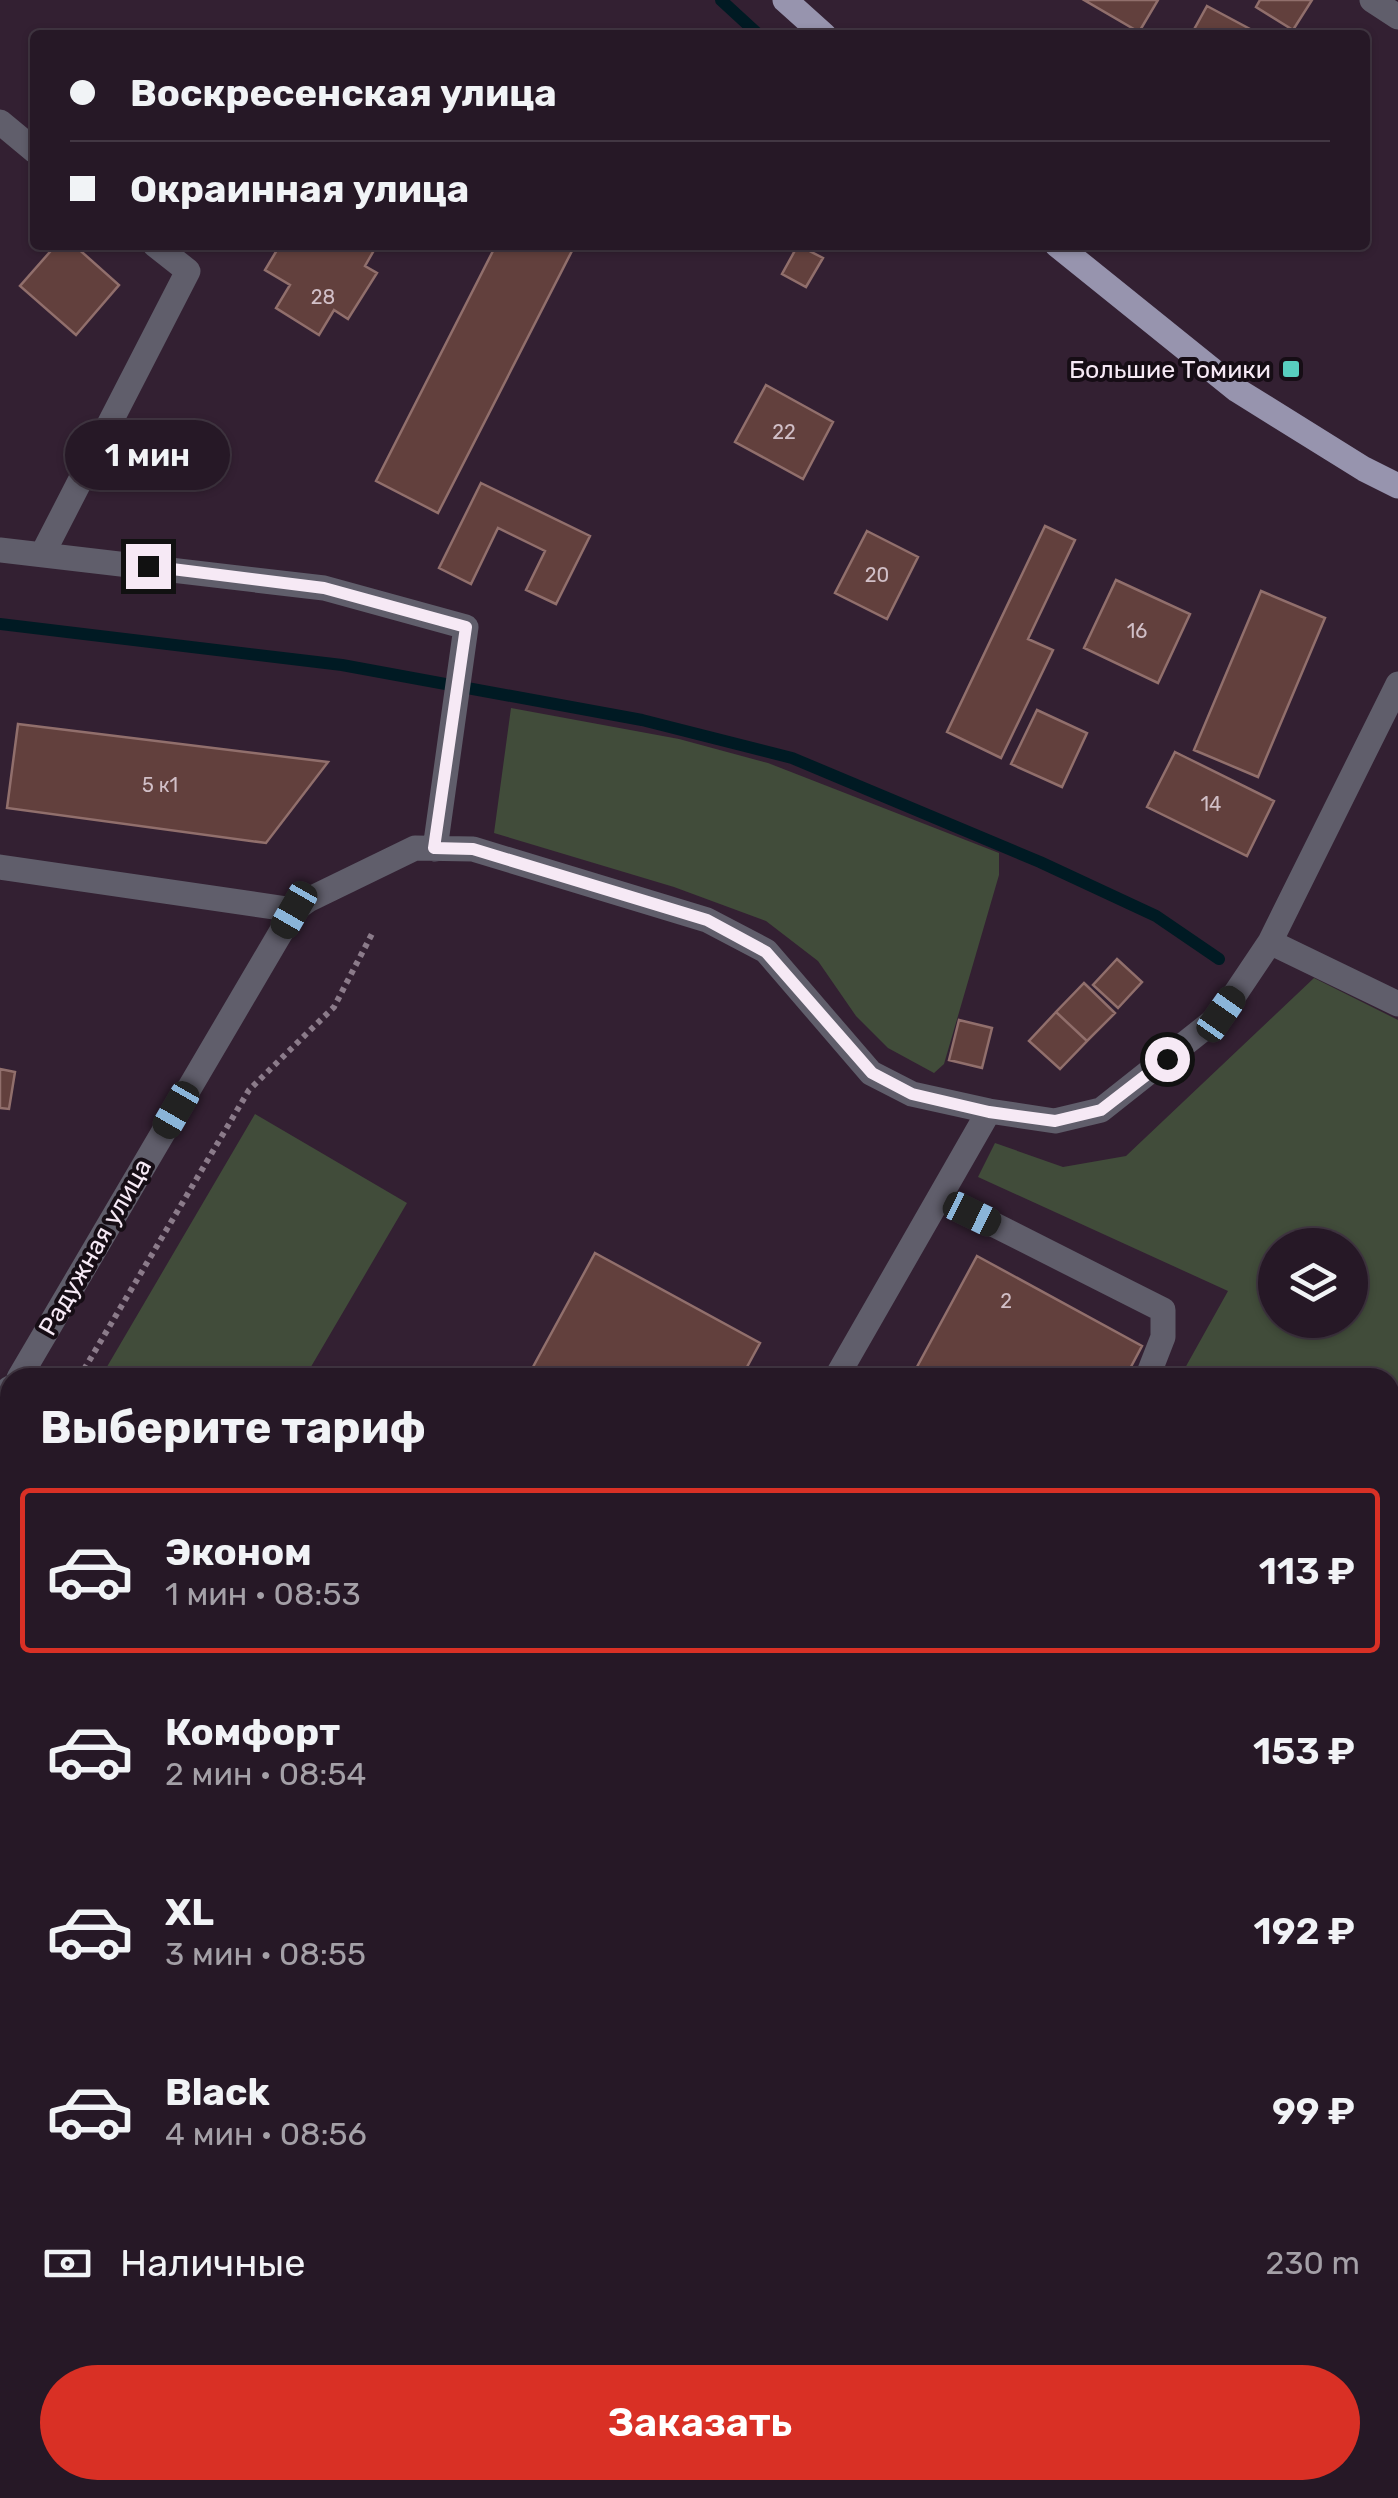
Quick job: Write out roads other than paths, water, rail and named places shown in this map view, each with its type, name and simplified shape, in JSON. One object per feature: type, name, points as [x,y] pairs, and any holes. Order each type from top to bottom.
[{"type":"main road","points":[[786,0],[819,30]]},
{"type":"main road","points":[[1063,250],[1237,390],[1398,486]]},
{"type":"street","points":[[1372,0],[1398,17]]},
{"type":"street","points":[[0,122],[30,147]]},
{"type":"street","points":[[43,553],[188,271],[161,250]]},
{"type":"street","points":[[0,550],[324,588],[466,627],[434,848]]},
{"type":"street","points":[[0,868],[294,910],[415,848],[473,849],[707,920],[766,952],[872,1073],[912,1094],[989,1112],[1055,1121],[1101,1110],[1221,1014],[1270,942],[1398,684]]},
{"type":"street","name":"Радужная улица","points":[[25,1368],[294,910]]},
{"type":"street","points":[[1270,942],[1398,1004]]},
{"type":"street","points":[[842,1368],[989,1112]]},
{"type":"street","points":[[941,1198],[1163,1310],[1163,1337],[1151,1368]]},
{"type":"waterway","points":[[721,0],[754,30]]},
{"type":"waterway","points":[[0,624],[342,665],[642,720],[792,758],[1040,862],[1156,916],[1219,959]]},
{"type":"place","name":"Большие Томики","points":[[1291,369]]}]
